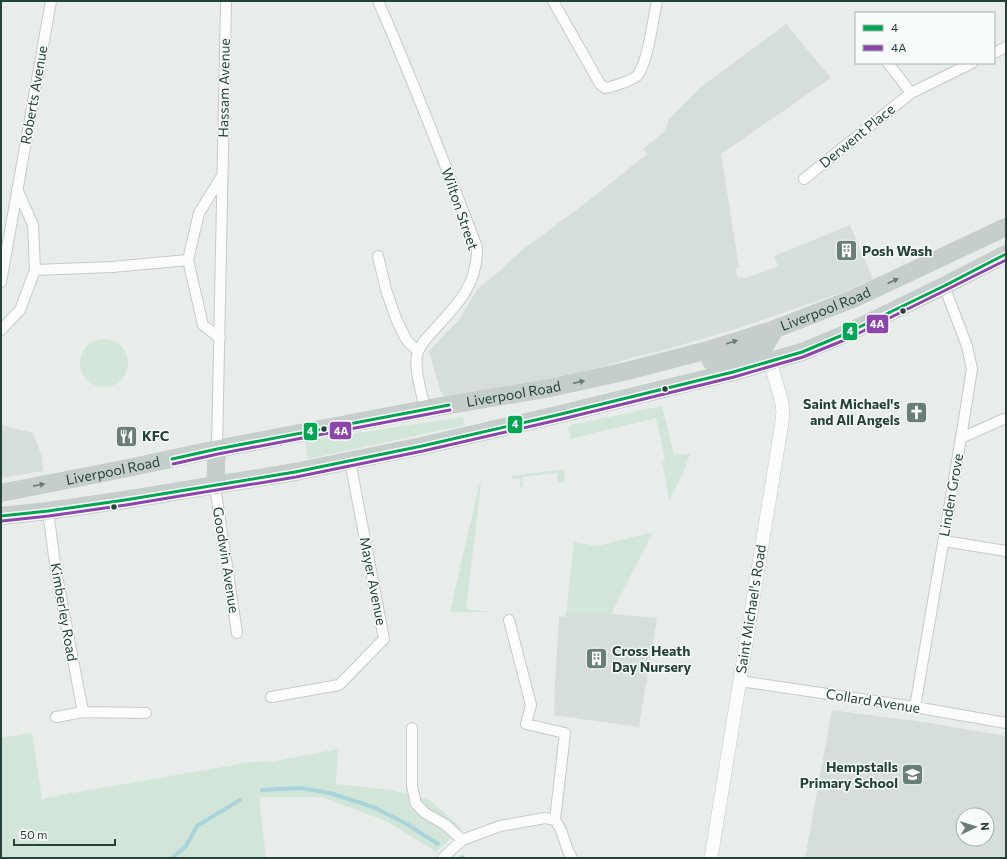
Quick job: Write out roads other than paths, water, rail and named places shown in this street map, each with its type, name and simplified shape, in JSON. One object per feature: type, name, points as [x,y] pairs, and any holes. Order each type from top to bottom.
[{"type":"highway","name":"Liverpool Road","points":[[1,493],[425,409],[550,388],[628,371],[708,350],[775,329],[855,298],[1006,227]]},
{"type":"highway","name":"Liverpool Road","points":[[1,516],[125,500],[295,472],[422,446],[733,372],[767,354],[802,352],[845,334],[1006,254]]},
{"type":"highway","points":[[628,371],[677,369],[710,361],[767,354],[775,329]]},
{"type":"highway","points":[[215,486],[217,450]]},
{"type":"street","name":"Roberts Avenue","points":[[1,282],[51,1]]},
{"type":"street","name":"Hassam Avenue","points":[[217,450],[226,1]]},
{"type":"street","name":"Wilton Street","points":[[378,1],[430,124],[476,247],[477,258],[466,292],[430,334],[418,351]]},
{"type":"street","points":[[553,1],[600,84],[605,88],[636,77],[640,71],[646,59],[657,1]]},
{"type":"street","points":[[995,52],[1006,47]]},
{"type":"street","points":[[889,64],[911,93]]},
{"type":"street","name":"Derwent Place","points":[[804,179],[911,93],[970,64]]},
{"type":"street","points":[[220,338],[203,325],[188,260],[198,213],[222,176]]},
{"type":"street","points":[[1,330],[20,310],[35,270],[33,225],[17,190]]},
{"type":"street","points":[[378,256],[386,290],[397,321],[406,339],[418,351],[416,362],[417,371],[425,409]]},
{"type":"street","points":[[35,270],[112,267],[188,260]]},
{"type":"street","name":"Linden Grove","points":[[915,707],[972,369],[966,346],[944,286]]},
{"type":"street","name":"Saint Michael's Road","points":[[711,858],[782,422],[783,411],[781,399],[767,354]]},
{"type":"street","points":[[961,438],[1006,418]]},
{"type":"street","name":"Mayer Avenue","points":[[271,697],[339,685],[384,639],[350,461]]},
{"type":"street","name":"Goodwin Avenue","points":[[215,486],[237,633]]},
{"type":"street","name":"Kimberley Road","points":[[48,511],[56,571],[83,712]]},
{"type":"street","points":[[944,541],[1006,551]]},
{"type":"street","points":[[509,620],[531,705],[526,724],[565,733],[555,820],[561,830],[572,858]]},
{"type":"street","name":"Collard Avenue","points":[[740,681],[915,707],[1006,723]]},
{"type":"street","points":[[56,717],[83,712],[146,713]]},
{"type":"street","points":[[412,728],[412,786],[416,804],[425,813],[446,825],[462,840]]},
{"type":"street","points":[[443,858],[462,840],[500,826],[544,818],[555,820]]},
{"type":"waterway","points":[[262,790],[300,788],[330,793],[373,807],[405,823],[438,844]]},
{"type":"waterway","points":[[172,858],[186,846],[197,826],[240,800]]},
{"type":"place","name":"Posh Wash","points":[[847,251]]},
{"type":"place","name":"Saint Michael's and All Angels","points":[[916,412]]},
{"type":"place","name":"KFC","points":[[126,436]]},
{"type":"place","name":"Cross Heath Day Nursery","points":[[596,659]]},
{"type":"place","name":"Hempstalls Primary School","points":[[913,775]]}]
